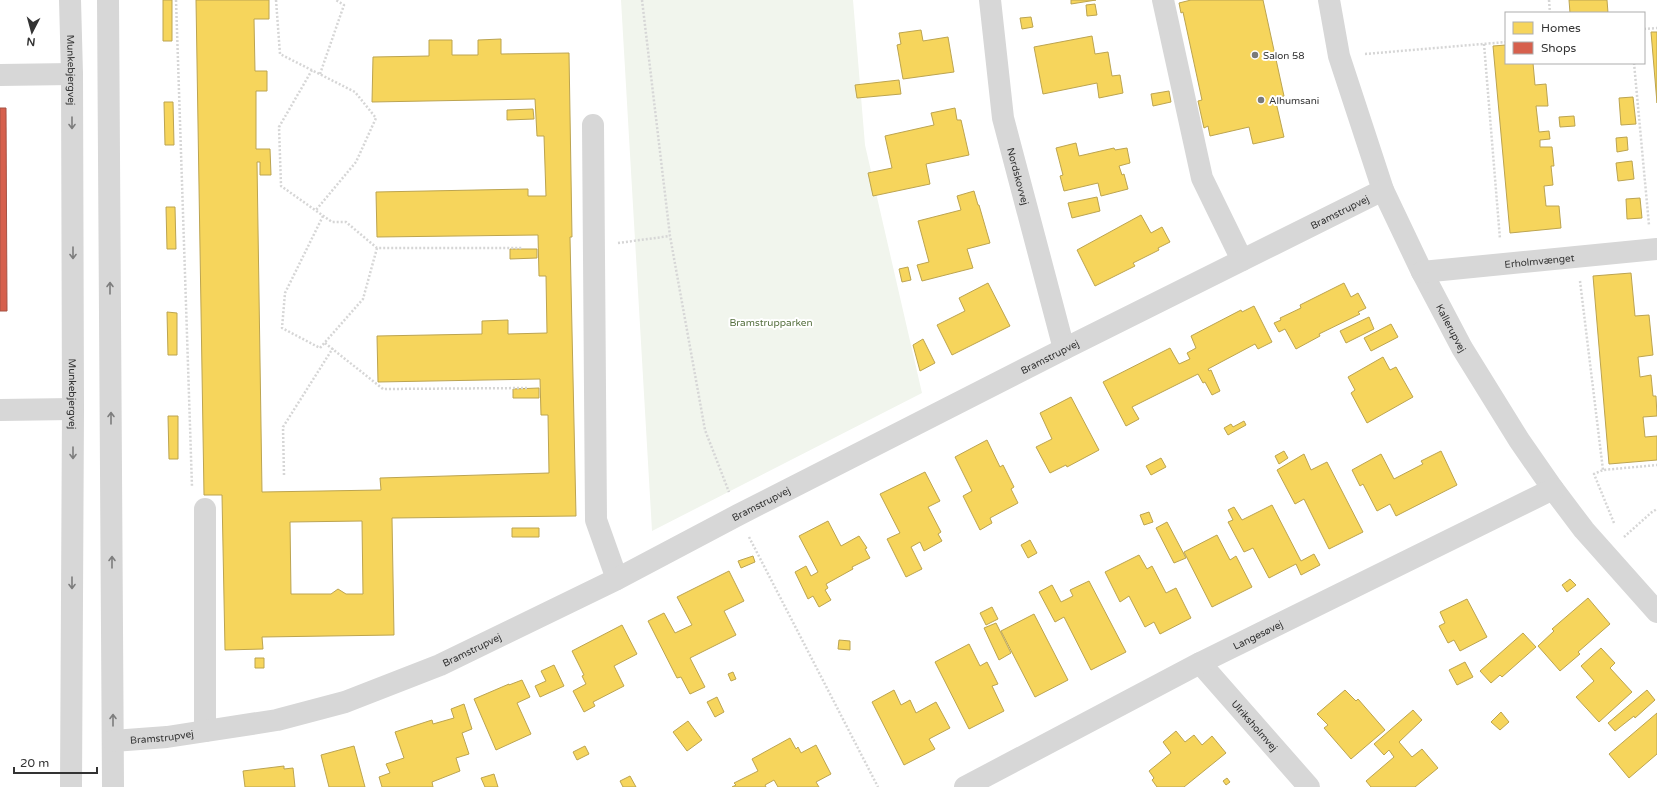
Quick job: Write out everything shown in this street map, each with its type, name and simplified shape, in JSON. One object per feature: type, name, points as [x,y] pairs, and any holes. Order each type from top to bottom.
[{"type":"street","name":"Munkebjergvej","points":[[70,0],[72,74],[73,409],[71,787]]},
{"type":"street","points":[[108,0],[114,741],[113,787]]},
{"type":"street","name":"Nordskovvej","points":[[990,0],[1003,118],[1064,349]]},
{"type":"street","points":[[1163,0],[1202,178],[1242,260]]},
{"type":"street","name":"Kallerupvej","points":[[1329,0],[1339,56],[1383,190],[1422,272],[1462,348],[1519,440],[1584,530],[1612,546],[1657,612]]},
{"type":"street","points":[[0,75],[72,74]]},
{"type":"street","points":[[593,125],[596,520],[617,579]]},
{"type":"street","name":"Bramstrupvej","points":[[114,741],[168,737],[277,720],[345,702],[440,665],[617,579],[738,515],[1064,349],[1383,190]]},
{"type":"street","name":"Erholmvænget","points":[[1422,272],[1654,249]]},
{"type":"street","points":[[0,410],[73,409]]},
{"type":"street","name":"Langesøvej","points":[[965,787],[1200,663],[1554,489]]},
{"type":"street","points":[[205,509],[205,731]]},
{"type":"street","name":"Ulriksholmvej","points":[[1200,663],[1309,787]]},
{"type":"path","points":[[176,0],[192,494],[205,509]]},
{"type":"path","points":[[276,0],[280,54],[355,92],[376,118],[356,162],[316,210]]},
{"type":"path","points":[[320,74],[344,5],[336,0]]},
{"type":"path","points":[[642,0],[670,236],[705,430],[738,515],[878,787]]},
{"type":"path","points":[[1549,0],[1550,12]]},
{"type":"path","points":[[1645,29],[1657,28]]},
{"type":"path","points":[[1339,56],[1505,42]]},
{"type":"path","points":[[1484,44],[1503,264]]},
{"type":"path","points":[[1634,64],[1654,249]]},
{"type":"path","points":[[312,70],[280,127],[280,186],[332,222],[346,222],[377,248],[523,248]]},
{"type":"path","points":[[324,216],[285,293],[282,328],[320,348],[363,299],[377,248]]},
{"type":"path","points":[[594,246],[670,236]]},
{"type":"path","points":[[1577,257],[1603,470]]},
{"type":"path","points":[[325,343],[383,389],[528,388]]},
{"type":"path","points":[[284,475],[282,426],[333,348]]},
{"type":"path","points":[[1657,465],[1603,470],[1594,474],[1612,546],[1657,509]]},
{"type":"green space","name":"Bramstrupparken","points":[[621,0],[853,0],[865,145],[922,393],[652,531]]},
{"type":"building: Homes","points":[[163,0],[172,0],[172,41],[163,41]]},
{"type":"building: Homes","points":[[196,0],[269,0],[269,19],[254,19],[255,71],[267,71],[267,91],[256,91],[256,149],[270,149],[271,175],[260,175],[260,162],[257,162],[262,492],[381,490],[380,478],[549,473],[548,415],[541,415],[540,379],[378,382],[377,336],[482,334],[482,321],[508,320],[508,334],[547,333],[546,276],[539,276],[538,235],[377,237],[376,192],[528,189],[528,196],[546,196],[544,136],[537,136],[535,99],[372,102],[373,57],[429,56],[429,40],[452,40],[452,55],[478,55],[478,40],[501,39],[501,54],[569,53],[572,237],[570,237],[576,516],[392,518],[394,635],[262,637],[263,649],[225,650],[222,495],[204,495]],"holes":[[[362,521],[363,594],[346,594],[338,589],[331,594],[291,594],[290,522]]]},
{"type":"building: Homes","points":[[1071,0],[1096,0],[1071,4]]},
{"type":"building: Homes","points":[[1191,0],[1263,0],[1284,96],[1275,98],[1284,137],[1253,144],[1249,127],[1210,136],[1208,126],[1204,128],[1198,101],[1202,100],[1183,12],[1181,13],[1179,3]]},
{"type":"building: Homes","points":[[1569,0],[1607,0],[1608,12],[1570,12]]},
{"type":"building: Homes","points":[[1095,4],[1097,15],[1087,16],[1086,5]]},
{"type":"building: Homes","points":[[1031,17],[1033,27],[1022,29],[1020,18]]},
{"type":"building: Homes","points":[[921,30],[923,41],[948,37],[954,72],[903,79],[897,45],[901,44],[899,33]]},
{"type":"building: Homes","points":[[1651,32],[1657,32],[1657,103]]},
{"type":"building: Homes","points":[[1092,36],[1095,54],[1108,52],[1112,76],[1120,75],[1123,93],[1099,98],[1097,83],[1043,94],[1034,47]]},
{"type":"building: Homes","points":[[1505,45],[1505,64],[1533,64],[1535,85],[1546,84],[1548,106],[1536,106],[1539,132],[1549,131],[1550,139],[1540,140],[1540,147],[1552,147],[1554,166],[1551,166],[1553,185],[1544,186],[1546,206],[1559,206],[1561,228],[1510,233],[1493,46]]},
{"type":"building: Homes","points":[[899,80],[901,94],[857,98],[855,85]]},
{"type":"building: Homes","points":[[1169,91],[1171,102],[1153,106],[1151,94]]},
{"type":"building: Homes","points":[[1633,97],[1636,124],[1621,125],[1619,98]]},
{"type":"building: Homes","points":[[164,102],[173,102],[174,145],[165,145]]},
{"type":"building: Homes","points":[[955,108],[957,120],[961,120],[969,155],[926,164],[930,184],[873,196],[868,173],[892,168],[885,136],[934,125],[931,113]]},
{"type":"building: Homes","points":[[533,109],[534,119],[507,120],[507,110]]},
{"type":"building: Homes","points":[[1574,116],[1575,126],[1560,127],[1559,117]]},
{"type":"building: Homes","points":[[1627,137],[1628,150],[1617,152],[1616,138]]},
{"type":"building: Homes","points":[[1076,143],[1079,156],[1114,148],[1115,150],[1127,148],[1130,163],[1119,166],[1122,175],[1124,174],[1128,189],[1101,196],[1098,183],[1064,191],[1060,176],[1063,175],[1056,148]]},
{"type":"building: Homes","points":[[1632,161],[1634,179],[1618,181],[1616,163]]},
{"type":"building: Homes","points":[[974,191],[990,243],[967,249],[973,268],[922,281],[917,265],[929,262],[918,221],[961,210],[957,196]]},
{"type":"building: Homes","points":[[1097,197],[1100,211],[1072,218],[1068,203]]},
{"type":"building: Homes","points":[[1640,198],[1642,218],[1627,219],[1626,199]]},
{"type":"building: Homes","points":[[166,207],[175,207],[176,249],[167,249]]},
{"type":"building: Homes","points":[[1141,215],[1151,233],[1162,227],[1170,242],[1158,248],[1159,250],[1133,263],[1135,266],[1095,286],[1077,250]]},
{"type":"building: Homes","points":[[510,249],[537,249],[537,258],[510,259]]},
{"type":"building: Homes","points":[[908,267],[911,280],[902,282],[899,269]]},
{"type":"building: Homes","points":[[1631,273],[1635,316],[1649,315],[1653,355],[1638,357],[1640,377],[1651,375],[1653,396],[1656,396],[1657,416],[1643,417],[1645,437],[1657,436],[1657,460],[1609,464],[1593,276]]},
{"type":"building: Homes","points":[[988,283],[1010,326],[952,355],[937,325],[965,311],[959,298]]},
{"type":"building: Homes","points":[[1344,283],[1351,297],[1358,293],[1366,308],[1358,312],[1360,314],[1319,334],[1320,336],[1296,349],[1285,329],[1279,332],[1274,323],[1281,320],[1280,318],[1301,308],[1300,305]]},
{"type":"building: Homes","points":[[1254,306],[1272,342],[1258,349],[1255,344],[1208,369],[1209,371],[1211,370],[1220,391],[1212,395],[1205,382],[1203,383],[1198,374],[1132,407],[1139,419],[1126,426],[1103,382],[1170,348],[1179,364],[1190,359],[1187,353],[1196,348],[1191,336],[1241,310],[1242,312]]},
{"type":"building: Homes","points":[[167,312],[177,313],[177,355],[168,355]]},
{"type":"building: Homes","points":[[1369,317],[1374,329],[1346,343],[1340,331]]},
{"type":"building: Homes","points":[[1391,324],[1398,337],[1371,351],[1364,338]]},
{"type":"building: Homes","points":[[923,339],[935,363],[920,371],[913,345]]},
{"type":"building: Homes","points":[[1383,357],[1390,370],[1396,367],[1413,397],[1367,423],[1351,393],[1355,390],[1348,377]]},
{"type":"building: Homes","points":[[539,388],[539,398],[513,398],[513,389]]},
{"type":"building: Homes","points":[[1071,397],[1099,450],[1067,467],[1066,465],[1050,473],[1036,447],[1052,439],[1040,413]]},
{"type":"building: Homes","points":[[168,416],[178,416],[178,459],[169,459]]},
{"type":"building: Homes","points":[[1244,421],[1246,425],[1228,435],[1224,428],[1231,424],[1233,427]]},
{"type":"building: Homes","points":[[987,440],[1000,467],[1003,465],[1014,487],[1011,489],[1018,503],[990,518],[992,523],[980,530],[963,496],[972,491],[955,457]]},
{"type":"building: Homes","points":[[1284,451],[1288,458],[1279,464],[1275,456]]},
{"type":"building: Homes","points":[[1441,451],[1457,485],[1396,516],[1390,504],[1377,511],[1363,484],[1360,486],[1352,470],[1381,454],[1394,479],[1423,464],[1421,461]]},
{"type":"building: Homes","points":[[1304,454],[1311,470],[1327,462],[1363,532],[1329,549],[1304,499],[1295,504],[1277,470]]},
{"type":"building: Homes","points":[[1161,458],[1166,467],[1151,475],[1146,466]]},
{"type":"building: Homes","points":[[925,472],[940,501],[928,507],[941,532],[938,534],[942,541],[924,551],[920,542],[911,547],[922,569],[906,577],[887,539],[900,533],[880,494]]},
{"type":"building: Homes","points":[[1272,505],[1301,561],[1314,554],[1320,565],[1301,575],[1296,564],[1269,578],[1253,548],[1244,552],[1228,522],[1233,520],[1228,510],[1234,507],[1242,520]]},
{"type":"building: Homes","points":[[1149,512],[1153,522],[1144,525],[1140,515]]},
{"type":"building: Homes","points":[[828,521],[841,546],[859,536],[867,548],[865,549],[870,558],[852,567],[853,569],[826,584],[828,588],[825,590],[831,600],[819,607],[813,596],[808,599],[795,572],[806,566],[811,576],[818,572],[799,536]]},
{"type":"building: Homes","points":[[1167,522],[1186,558],[1174,563],[1156,528]]},
{"type":"building: Homes","points":[[512,528],[539,528],[539,537],[512,537]]},
{"type":"building: Homes","points":[[1217,535],[1230,560],[1236,556],[1252,587],[1212,607],[1184,552]]},
{"type":"building: Homes","points":[[1030,540],[1037,553],[1028,558],[1021,545]]},
{"type":"building: Homes","points":[[1139,555],[1147,569],[1152,566],[1166,593],[1176,588],[1191,618],[1160,634],[1154,622],[1145,627],[1129,596],[1120,602],[1105,572]]},
{"type":"building: Homes","points":[[753,556],[755,562],[741,568],[738,561]]},
{"type":"building: Homes","points":[[729,571],[744,601],[724,611],[736,635],[690,658],[705,687],[690,694],[681,677],[677,678],[648,621],[664,613],[675,633],[692,625],[677,597]]},
{"type":"building: Homes","points":[[1570,579],[1576,585],[1567,592],[1562,585]]},
{"type":"building: Homes","points":[[1089,581],[1126,652],[1091,670],[1064,617],[1055,622],[1039,592],[1052,585],[1061,602],[1073,596],[1070,590]]},
{"type":"building: Homes","points":[[1588,598],[1610,624],[1578,652],[1580,654],[1560,671],[1538,646],[1554,631],[1552,629]]},
{"type":"building: Homes","points":[[1467,599],[1487,637],[1460,651],[1454,640],[1448,643],[1439,626],[1445,623],[1440,612]]},
{"type":"building: Homes","points":[[992,607],[998,619],[986,625],[980,613]]},
{"type":"building: Homes","points":[[1034,614],[1068,680],[1035,697],[1001,631]]},
{"type":"building: Homes","points":[[996,623],[1011,653],[999,660],[984,628]]},
{"type":"building: Homes","points":[[622,625],[637,654],[614,666],[624,686],[593,702],[595,706],[584,712],[573,691],[586,684],[582,676],[584,675],[572,651]]},
{"type":"building: Homes","points":[[1523,633],[1536,647],[1502,677],[1500,675],[1491,683],[1480,671]]},
{"type":"building: Homes","points":[[839,640],[850,641],[850,650],[838,649]]},
{"type":"building: Homes","points":[[969,644],[980,666],[987,662],[998,684],[992,686],[1004,711],[969,729],[935,662]]},
{"type":"building: Homes","points":[[1601,648],[1615,663],[1610,668],[1632,692],[1599,722],[1576,697],[1594,681],[1581,666]]},
{"type":"building: Homes","points":[[255,658],[264,658],[264,668],[255,668]]},
{"type":"building: Homes","points":[[1465,662],[1473,677],[1457,685],[1449,670]]},
{"type":"building: Homes","points":[[554,665],[564,686],[540,697],[535,686],[546,681],[541,671]]},
{"type":"building: Homes","points":[[733,672],[736,679],[731,681],[728,674]]},
{"type":"building: Homes","points":[[522,680],[530,697],[517,703],[531,734],[496,750],[474,699]]},
{"type":"building: Homes","points":[[894,690],[901,705],[910,700],[916,713],[936,702],[950,728],[929,739],[935,749],[904,765],[872,702]]},
{"type":"building: Homes","points":[[1345,690],[1356,701],[1358,699],[1385,730],[1351,759],[1324,728],[1328,725],[1317,714]]},
{"type":"building: Homes","points":[[1647,690],[1655,700],[1635,718],[1634,716],[1615,731],[1608,723]]},
{"type":"building: Homes","points":[[717,697],[724,712],[715,717],[707,702]]},
{"type":"building: Homes","points":[[464,704],[472,729],[462,733],[469,754],[456,758],[460,771],[432,782],[433,787],[382,787],[379,777],[390,773],[386,764],[404,758],[395,732],[432,720],[433,724],[454,718],[451,709]]},
{"type":"building: Homes","points":[[1413,710],[1422,720],[1399,742],[1412,757],[1422,749],[1438,768],[1415,787],[1371,787],[1366,781],[1394,757],[1389,750],[1384,755],[1374,744]]},
{"type":"building: Homes","points":[[1501,712],[1509,722],[1500,730],[1491,722]]},
{"type":"building: Homes","points":[[1657,713],[1657,754],[1629,778],[1609,754]]},
{"type":"building: Homes","points":[[688,721],[702,740],[687,751],[673,732]]},
{"type":"building: Homes","points":[[1176,731],[1185,742],[1194,735],[1202,745],[1212,736],[1226,753],[1184,787],[1157,787],[1152,780],[1154,778],[1149,771],[1171,753],[1163,742]]},
{"type":"building: Homes","points":[[790,738],[796,749],[798,747],[801,753],[816,745],[831,774],[816,782],[819,787],[778,787],[774,780],[765,785],[766,787],[732,787],[736,785],[734,783],[758,771],[752,759]]},
{"type":"building: Homes","points":[[354,746],[365,787],[329,787],[321,755]]},
{"type":"building: Homes","points":[[585,746],[589,754],[577,760],[573,752]]},
{"type":"building: Homes","points":[[284,766],[284,769],[293,768],[295,787],[245,787],[243,771]]},
{"type":"building: Homes","points":[[494,774],[498,787],[485,787],[481,778]]},
{"type":"building: Homes","points":[[630,776],[636,787],[623,787],[620,781]]},
{"type":"building: Homes","points":[[1227,778],[1230,782],[1226,785],[1223,781]]},
{"type":"building: Shops","points":[[0,108],[6,108],[7,311],[0,311]]},
{"type":"place","name":"Salon 58","points":[[1255,55]]},
{"type":"place","name":"Alhumsani","points":[[1261,100]]}]
